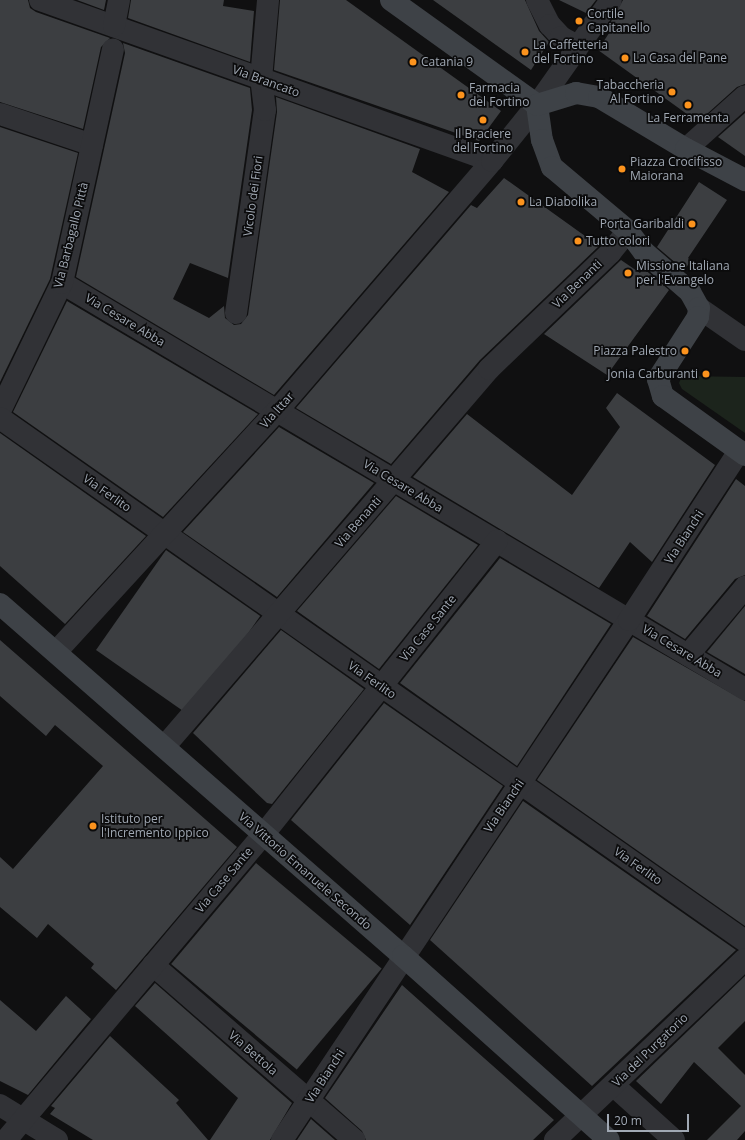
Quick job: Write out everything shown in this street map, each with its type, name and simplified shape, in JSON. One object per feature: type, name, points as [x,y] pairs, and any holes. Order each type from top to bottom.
[{"type":"main road","points":[[391,0],[537,105],[542,140],[552,167],[628,231],[644,252],[690,292],[699,308],[698,317],[658,379],[663,396],[742,453]]},
{"type":"main road","points":[[537,105],[576,93],[599,97],[686,149],[745,180]]},
{"type":"main road","name":"Via Vittorio Emanuele Secondo","points":[[0,604],[403,956],[609,1140]]},
{"type":"street","name":"Via Brancato","points":[[40,0],[492,161]]},
{"type":"street","points":[[114,26],[119,0]]},
{"type":"street","name":"Vicolo dei Fiori","points":[[236,313],[265,110],[261,79],[268,0]]},
{"type":"street","points":[[537,0],[557,33],[578,46]]},
{"type":"street","name":"Via Ittar","points":[[56,652],[277,411],[492,161],[537,105],[611,0]]},
{"type":"street","name":"Via Barbagallo Pittà","points":[[0,411],[62,283],[113,50]]},
{"type":"street","points":[[686,149],[745,96]]},
{"type":"street","points":[[0,114],[92,145]]},
{"type":"street","name":"Via Benanti","points":[[164,747],[490,369],[610,253],[628,231]]},
{"type":"street","name":"Via Cesare Abba","points":[[62,283],[745,688]]},
{"type":"street","points":[[699,308],[745,340]]},
{"type":"street","name":"Via Ferlito","points":[[0,418],[745,941]]},
{"type":"street","name":"Via Bianchi","points":[[282,1140],[726,472],[742,453]]},
{"type":"street","name":"Via Case Sante","points":[[6,1140],[263,835],[497,541]]},
{"type":"street","points":[[688,655],[745,587]]},
{"type":"street","name":"Via del Purgatorio","points":[[555,1140],[582,1116],[745,959]]},
{"type":"street","name":"Via Bettola","points":[[153,965],[354,1140]]},
{"type":"street","points":[[613,1086],[674,1140]]},
{"type":"street","points":[[0,1105],[57,1140]]},
{"type":"street","points":[[577,1140],[582,1116]]},
{"type":"shaded area","points":[[682,376],[745,377],[745,433],[682,389],[679,383]]},
{"type":"building","points":[[0,0],[28,0],[30,8],[36,12],[110,38],[101,47],[83,129],[0,102]]},
{"type":"building","points":[[77,0],[106,0],[104,10]]},
{"type":"building","points":[[131,0],[224,0],[223,6],[254,11],[250,62],[128,18]]},
{"type":"building","points":[[280,0],[346,0],[501,111],[479,141],[274,70]]},
{"type":"building","points":[[433,0],[525,0],[539,31],[549,42],[531,70]]},
{"type":"building","points":[[559,0],[596,0],[586,13]]},
{"type":"building","points":[[623,0],[745,0],[745,84],[737,87],[698,122],[598,50],[613,27],[609,25]]},
{"type":"building","points":[[123,43],[250,88],[252,110],[228,278],[190,263],[173,299],[209,318],[224,306],[225,318],[234,325],[241,324],[248,315],[277,112],[276,97],[420,149],[412,172],[449,192],[274,395],[76,277],[125,53]]},
{"type":"building","points":[[745,113],[745,156],[718,137]]},
{"type":"building","points":[[0,127],[78,153],[50,279],[0,382]]},
{"type":"building","points":[[504,178],[599,246],[480,360],[391,464],[296,408],[471,205],[477,208]]},
{"type":"building","name":"Porta Garibaldi","points":[[699,182],[727,200],[688,258],[691,261],[684,270],[657,247]]},
{"type":"building","points":[[621,260],[640,273],[643,268],[669,290],[607,375],[544,334]]},
{"type":"building","points":[[67,301],[258,414],[163,517],[13,412]]},
{"type":"building","points":[[617,393],[715,465],[652,562],[630,542],[599,588],[413,477],[467,414],[572,495],[620,427],[606,408]]},
{"type":"building","points":[[279,427],[374,483],[277,597],[183,532]]},
{"type":"building","points":[[0,433],[146,536],[65,624],[0,566]]},
{"type":"building","points":[[736,479],[745,486],[745,575],[735,579],[685,639],[647,616]]},
{"type":"building","points":[[396,496],[478,545],[379,669],[297,611]]},
{"type":"building","points":[[166,550],[260,616],[190,716],[96,650]]},
{"type":"building","points":[[500,558],[611,624],[517,766],[400,683]]},
{"type":"building","points":[[745,606],[745,674],[707,652]]},
{"type":"building","points":[[281,630],[364,689],[272,804],[267,803],[193,733]]},
{"type":"building","points":[[633,637],[745,701],[745,926],[537,780]]},
{"type":"building","points":[[0,640],[237,847],[116,990],[91,968],[94,964],[48,924],[37,938],[0,907],[0,857],[13,869],[103,766],[55,725],[46,736],[0,696]]},
{"type":"building","points":[[384,703],[503,786],[410,925],[291,820]]},
{"type":"building","points":[[523,801],[736,950],[592,1086],[430,940]]},
{"type":"building","points":[[256,863],[382,968],[297,1070],[171,964]]},
{"type":"building","points":[[745,976],[745,1021],[718,1048],[745,1075],[745,1131],[737,1140],[707,1140],[741,1106],[694,1062],[661,1104],[636,1081]]},
{"type":"building","points":[[155,983],[292,1103],[270,1140],[210,1140],[238,1098],[135,1006]]},
{"type":"building","points":[[402,985],[554,1120],[533,1140],[366,1140],[362,1131],[325,1098]]},
{"type":"building","points":[[66,996],[91,1019],[28,1095],[0,1081],[0,1000],[36,1031]]},
{"type":"building","points":[[110,1036],[179,1100],[176,1103],[208,1140],[93,1140],[50,1114],[55,1108],[51,1106]]},
{"type":"building","points":[[311,1119],[335,1140],[297,1140]]},
{"type":"place","name":"Cortile Capitanello","points":[[579,21]]},
{"type":"place","name":"La Caffetteria del Fortino","points":[[525,52]]},
{"type":"place","name":"La Casa del Pane","points":[[625,58]]},
{"type":"place","name":"Catania 9","points":[[413,62]]},
{"type":"place","name":"Tabaccheria Al Fortino","points":[[672,92]]},
{"type":"place","name":"Farmacia del Fortino","points":[[461,95]]},
{"type":"place","name":"La Ferramenta","points":[[688,105]]},
{"type":"place","name":"Il Braciere del Fortino","points":[[483,120]]},
{"type":"place","name":"Piazza Crocifisso Maiorana","points":[[622,169]]},
{"type":"place","name":"La Diabolika","points":[[521,202]]},
{"type":"place","name":"Porta Garibaldi","points":[[692,224]]},
{"type":"place","name":"Tutto colori","points":[[578,241]]},
{"type":"place","name":"Missione Italiana per l'Evangelo","points":[[628,273]]},
{"type":"place","name":"Piazza Palestro","points":[[685,351]]},
{"type":"place","name":"Jonia Carburanti","points":[[706,374]]},
{"type":"place","name":"Istituto per l'Incremento Ippico","points":[[93,826]]}]
